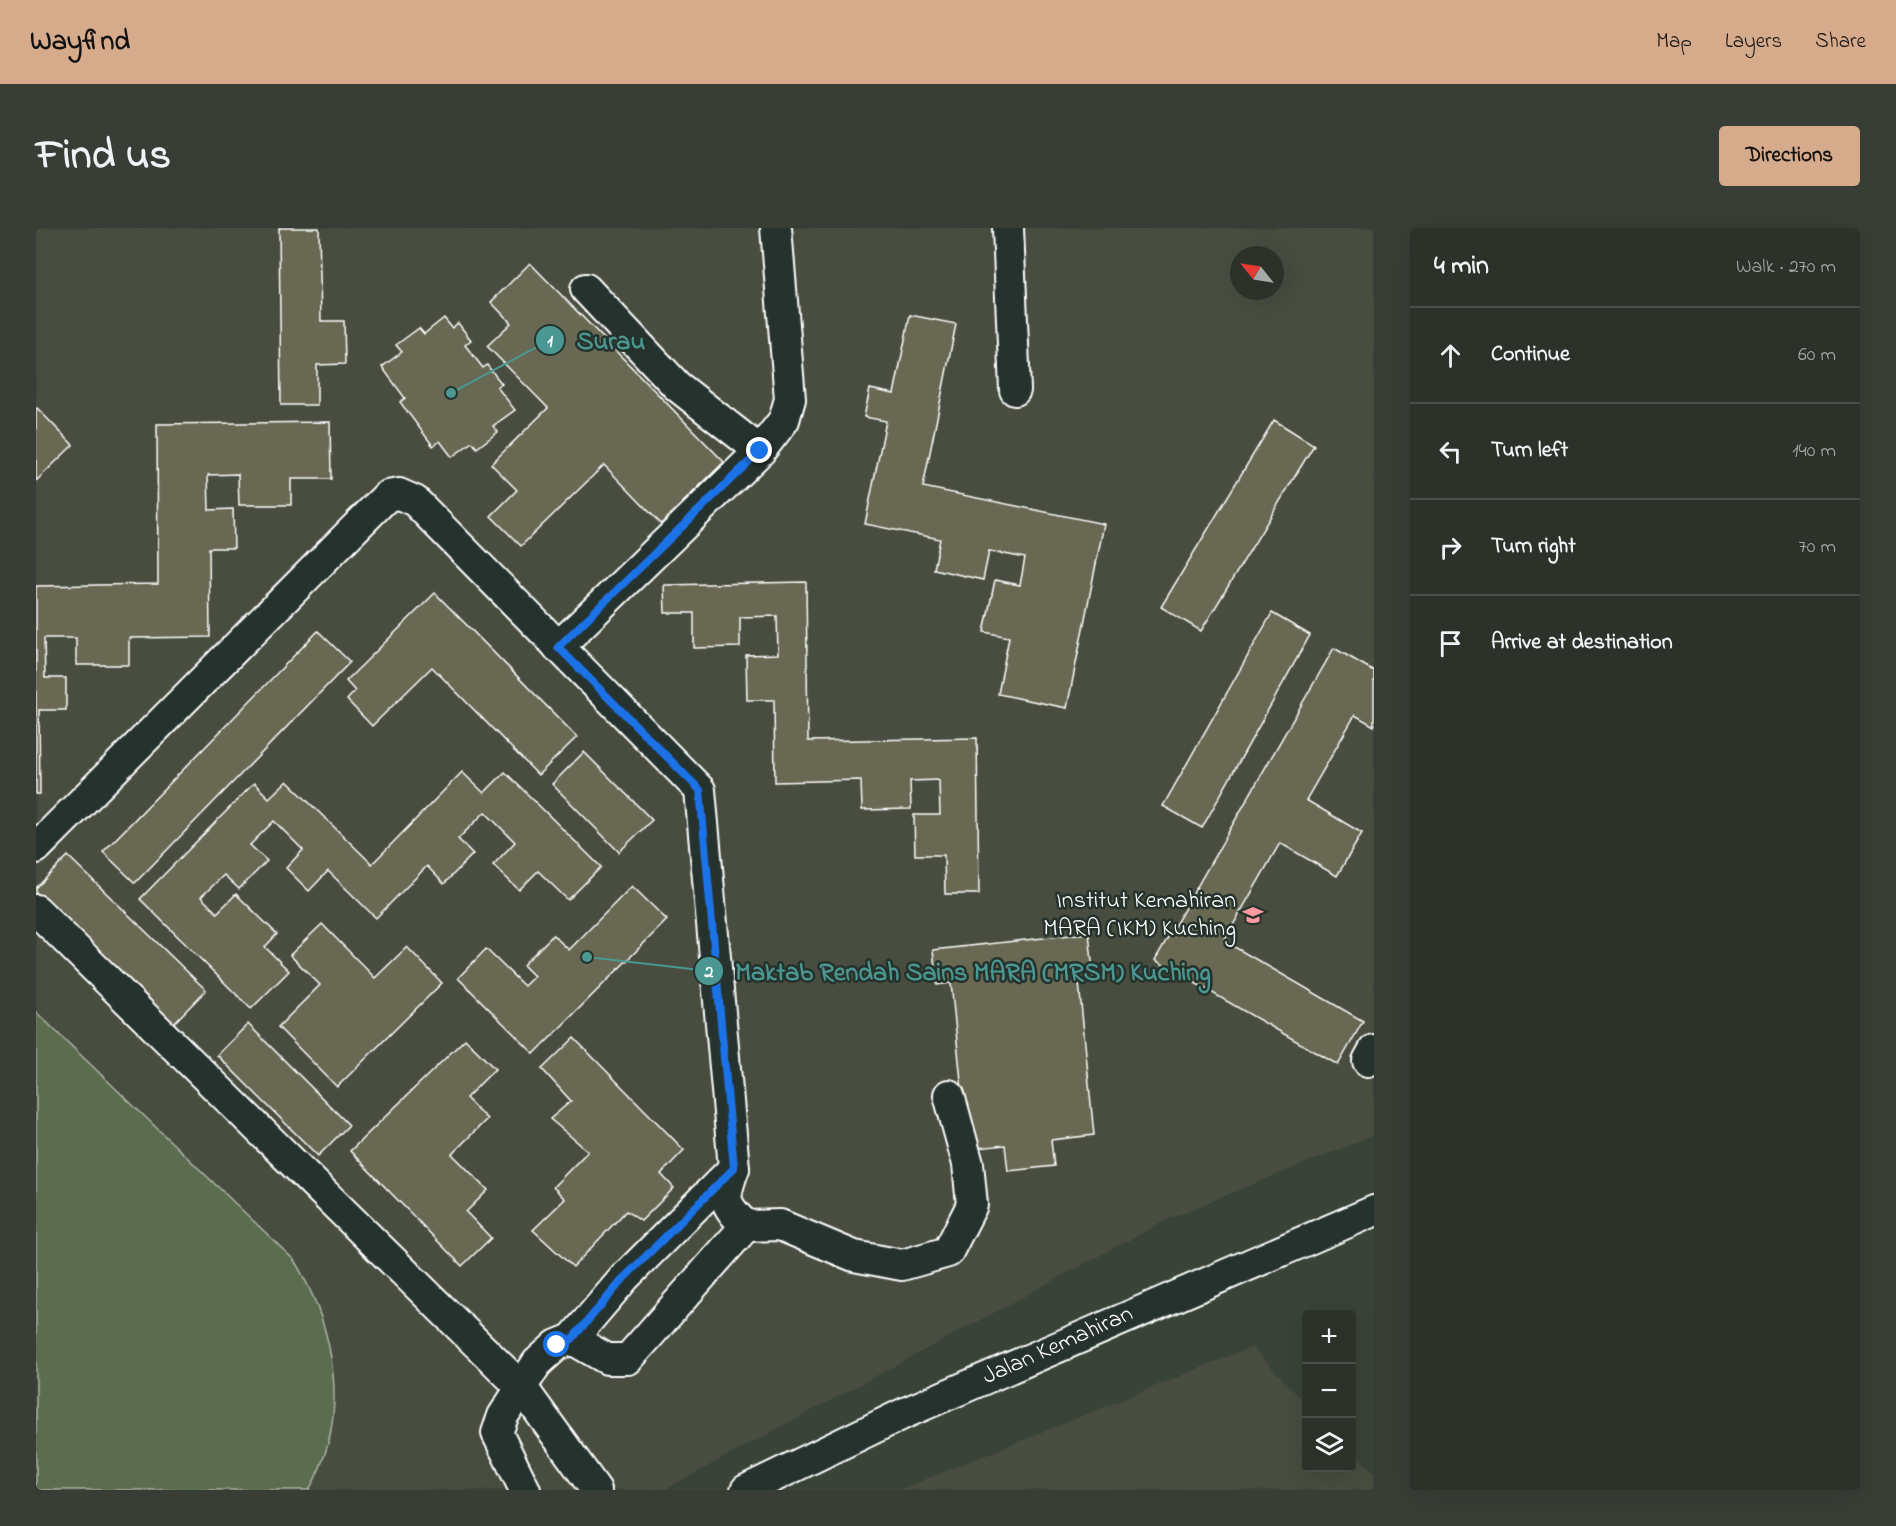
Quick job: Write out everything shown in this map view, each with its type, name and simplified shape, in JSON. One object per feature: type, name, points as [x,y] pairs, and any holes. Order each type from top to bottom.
[{"type":"lane","points":[[558,647],[760,451],[784,420],[790,399],[776,228]]},
{"type":"lane","points":[[1008,228],[1015,390]]},
{"type":"lane","points":[[586,289],[677,386],[760,451]]},
{"type":"lane","points":[[36,848],[387,496],[399,494],[415,501],[700,790],[734,1168],[725,1195],[728,1208],[746,1226],[780,1225],[854,1256],[902,1265],[948,1252],[972,1205],[968,1164],[949,1095]]},
{"type":"lane","points":[[36,910],[523,1389],[596,1490]]},
{"type":"lane","points":[[525,1490],[497,1433],[503,1416],[523,1389],[537,1363],[557,1345],[572,1339],[625,1277],[734,1168]]},
{"type":"lane","name":"Jalan Kemahiran","points":[[746,1490],[905,1413],[1374,1211]]},
{"type":"lane","points":[[572,1339],[608,1359],[628,1359],[746,1226]]},
{"type":"shaded area","points":[[36,228],[1374,228],[1374,1135],[1168,1219],[664,1490],[36,1490]]},
{"type":"shaded area","points":[[1252,1347],[1302,1399],[1302,1472],[1356,1472],[1356,1454],[1374,1473],[1374,1490],[899,1490]]},
{"type":"green space","points":[[36,1012],[294,1260],[320,1315],[333,1374],[334,1403],[330,1433],[322,1462],[309,1490],[36,1490]]},
{"type":"building","points":[[279,228],[319,228],[321,321],[344,321],[345,364],[317,365],[317,405],[281,405]]},
{"type":"building","points":[[530,263],[724,462],[661,524],[604,465],[521,546],[491,516],[517,490],[491,464],[548,408],[487,346],[511,323],[491,302]]},
{"type":"building","points":[[910,315],[956,324],[923,487],[1104,524],[1067,708],[998,694],[1009,637],[984,632],[995,580],[1020,585],[1025,558],[989,551],[983,580],[934,569],[940,539],[865,524],[886,421],[864,417],[870,389],[894,394]]},
{"type":"building","points":[[444,318],[452,328],[458,323],[471,340],[465,345],[483,368],[487,365],[502,384],[497,387],[515,410],[493,426],[498,432],[477,448],[472,442],[452,457],[440,441],[433,446],[400,402],[405,398],[382,367],[402,352],[396,345],[419,328],[424,334]]},
{"type":"building","points":[[36,409],[73,445],[36,481]]},
{"type":"building","points":[[1274,420],[1314,445],[1201,631],[1161,607]]},
{"type":"building","points":[[330,422],[331,479],[291,479],[291,505],[239,505],[238,474],[208,475],[209,510],[233,509],[234,548],[209,548],[210,637],[129,638],[129,665],[76,665],[76,638],[44,638],[45,678],[66,678],[66,710],[39,710],[40,794],[36,794],[36,586],[158,584],[157,424]]},
{"type":"building","points":[[806,582],[808,741],[977,738],[979,894],[945,894],[944,855],[915,855],[914,815],[940,815],[939,780],[910,781],[911,809],[862,810],[861,780],[775,782],[774,700],[747,700],[746,655],[778,654],[777,616],[740,617],[740,647],[694,648],[694,613],[665,613],[664,585]]},
{"type":"building","points":[[435,593],[577,737],[538,775],[432,667],[372,726],[347,700],[355,691],[346,681]]},
{"type":"building","points":[[1272,613],[1310,635],[1202,828],[1163,806]]},
{"type":"building","points":[[318,631],[350,662],[135,883],[103,852]]},
{"type":"building","points":[[1334,648],[1374,671],[1374,726],[1355,715],[1306,800],[1362,833],[1337,876],[1280,843],[1224,941],[1363,1021],[1338,1065],[1155,960]]},
{"type":"building","points":[[584,752],[652,820],[619,852],[552,784]]},
{"type":"building","points":[[462,772],[484,793],[505,772],[601,867],[568,900],[538,871],[519,890],[493,865],[515,842],[485,812],[458,839],[473,854],[444,884],[427,866],[376,918],[328,871],[309,891],[286,868],[303,850],[274,821],[250,845],[267,861],[239,889],[224,875],[201,897],[217,913],[236,894],[277,934],[265,947],[289,971],[251,1009],[140,899],[254,783],[269,798],[287,781],[372,864]]},
{"type":"building","points":[[68,856],[206,990],[172,1025],[36,892],[36,888]]},
{"type":"building","points":[[632,886],[667,920],[534,1054],[458,978],[486,949],[524,986],[534,976],[523,965],[553,935],[569,950]]},
{"type":"building","points":[[322,924],[375,978],[407,947],[442,983],[337,1087],[278,1027],[320,985],[290,955]]},
{"type":"building","points":[[1089,933],[1094,981],[1079,983],[1094,1135],[1051,1140],[1054,1166],[1008,1171],[1005,1145],[968,1149],[951,983],[937,985],[933,950]]},
{"type":"building","points":[[248,1024],[349,1125],[318,1156],[217,1055]]},
{"type":"building","points":[[574,1038],[684,1150],[661,1174],[674,1188],[641,1221],[626,1211],[573,1267],[533,1230],[565,1199],[553,1187],[588,1151],[550,1119],[571,1101],[542,1069]]},
{"type":"building","points":[[465,1039],[495,1069],[466,1098],[487,1119],[452,1154],[488,1190],[466,1212],[491,1238],[462,1266],[350,1151]]},
{"type":"place","name":"Surau","points":[[451,393]]},
{"type":"place","name":"Institut Kemahiran MARA (IKM) Kuching","points":[[1253,915]]},
{"type":"place","name":"Maktab Rendah Sains MARA (MRSM) Kuching","points":[[587,957]]},
{"type":"route","points":[[557,1345],[572,1339],[625,1277],[734,1168],[700,790],[558,647],[760,451]]}]
